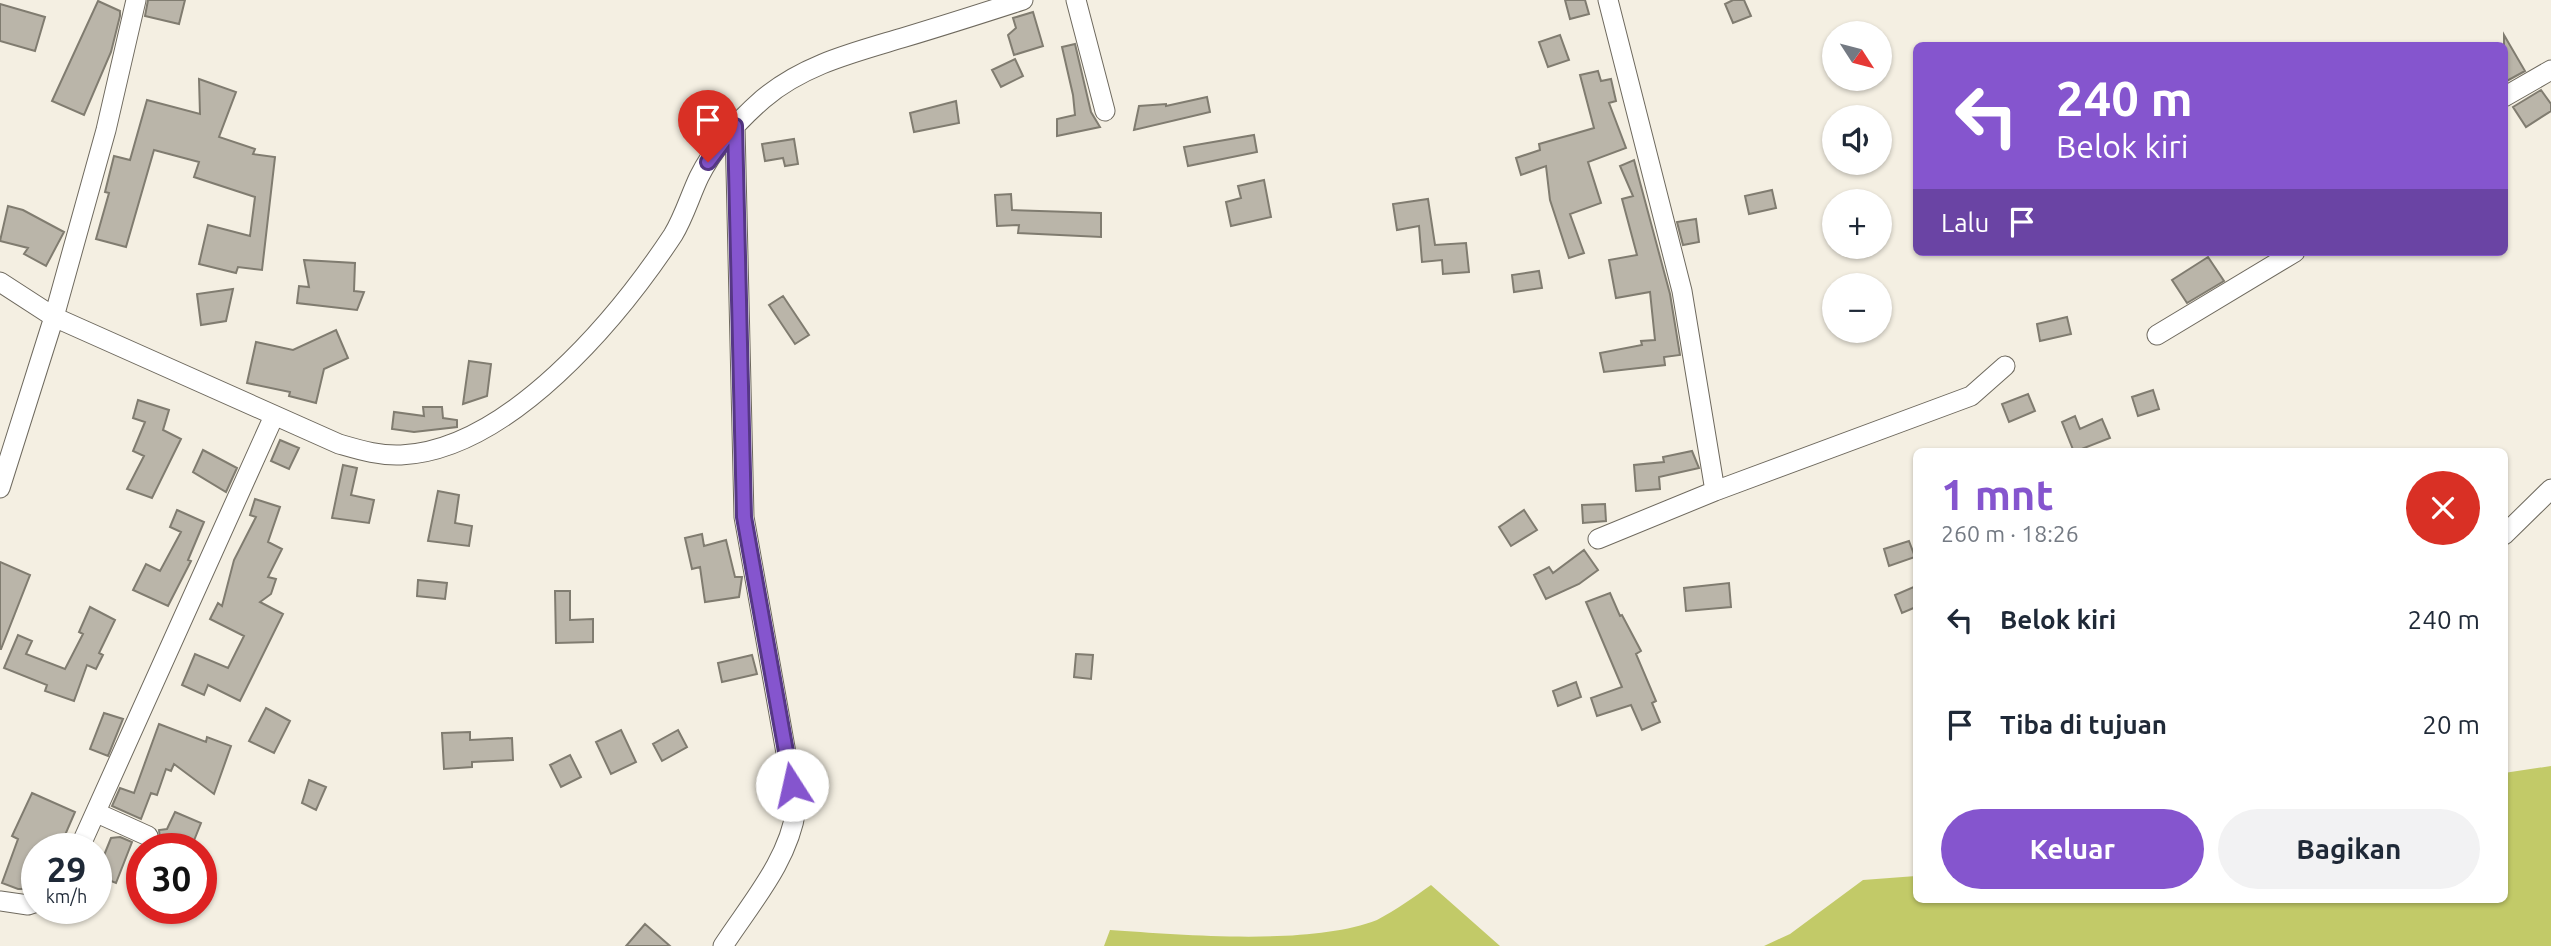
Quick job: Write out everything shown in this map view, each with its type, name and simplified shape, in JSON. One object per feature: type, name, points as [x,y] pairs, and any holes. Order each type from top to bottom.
[{"type":"street","points":[[0,488],[54,317],[106,131],[135,0]]},
{"type":"street","points":[[0,282],[54,317],[339,444],[376,454],[404,455],[467,437],[537,394],[572,363],[674,233],[700,175],[716,148],[735,126],[785,82],[812,67],[1023,0]]},
{"type":"street","points":[[1076,0],[1105,111]]},
{"type":"street","points":[[1608,0],[1682,291],[1715,491]]},
{"type":"street","points":[[2508,95],[2551,69]]},
{"type":"street","points":[[723,946],[783,853],[793,828],[796,809],[744,517],[735,126]]},
{"type":"street","points":[[2157,335],[2288,256]]},
{"type":"street","points":[[1598,539],[1715,491],[1971,396],[2005,366]]},
{"type":"street","points":[[87,833],[207,558],[274,416]]},
{"type":"street","points":[[2508,531],[2551,489]]},
{"type":"street","points":[[97,813],[141,833]]},
{"type":"street","points":[[0,901],[21,904]]},
{"type":"green space","points":[[2551,766],[2551,946],[1764,946],[1790,934],[1863,880],[1913,876],[1913,903],[2508,903],[2508,772]]},
{"type":"green space","points":[[1431,885],[1500,946],[1104,946],[1110,930],[1246,937],[1283,936],[1349,928],[1377,920]]},
{"type":"building","points":[[148,0],[185,0],[179,24],[145,16]]},
{"type":"building","points":[[1565,0],[1585,0],[1589,14],[1570,19]]},
{"type":"building","points":[[1733,0],[1744,0],[1751,16],[1733,23],[1725,4]]},
{"type":"building","points":[[98,1],[120,11],[120,16],[111,52],[84,115],[52,101]]},
{"type":"building","points":[[0,4],[45,17],[35,51],[0,41]]},
{"type":"building","points":[[1033,12],[1043,46],[1014,55],[1008,35],[1016,28],[1013,18]]},
{"type":"building","points":[[1560,35],[1569,60],[1548,67],[1539,42]]},
{"type":"building","points":[[2504,35],[2525,71],[2508,80],[2508,42],[2504,42]]},
{"type":"building","points":[[1075,44],[1091,112],[1100,127],[1057,136],[1057,119],[1075,115],[1062,47]]},
{"type":"building","points":[[1015,59],[1023,76],[1001,87],[992,70]]},
{"type":"building","points":[[1598,71],[1601,81],[1611,79],[1616,101],[1609,103],[1626,148],[1588,162],[1601,203],[1570,214],[1584,253],[1569,258],[1550,200],[1546,166],[1521,175],[1516,158],[1540,150],[1539,144],[1594,128],[1580,75]]},
{"type":"building","points":[[199,79],[236,92],[219,137],[255,149],[253,154],[275,157],[262,270],[238,267],[236,273],[199,264],[208,225],[250,236],[255,197],[194,177],[199,162],[154,150],[126,247],[96,239],[109,193],[105,192],[114,156],[130,160],[147,100],[200,114]]},
{"type":"building","points":[[2541,90],[2551,104],[2551,111],[2526,127],[2513,107]]},
{"type":"building","points":[[1207,97],[1210,112],[1134,130],[1139,106],[1166,106]]},
{"type":"building","points":[[956,101],[959,123],[914,132],[910,113]]},
{"type":"building","points":[[1254,135],[1257,152],[1188,166],[1184,147]]},
{"type":"building","points":[[794,139],[798,164],[785,166],[783,158],[765,161],[762,144]]},
{"type":"building","points":[[1634,160],[1670,294],[1680,355],[1664,357],[1665,365],[1604,372],[1600,353],[1642,345],[1641,341],[1655,340],[1650,292],[1616,298],[1609,260],[1637,255],[1622,199],[1633,196],[1620,166]]},
{"type":"building","points":[[1264,180],[1271,217],[1231,226],[1226,202],[1241,198],[1238,186]]},
{"type":"building","points":[[1772,190],[1776,208],[1749,214],[1745,196]]},
{"type":"building","points":[[1011,194],[1012,210],[1101,213],[1101,237],[1018,233],[1019,225],[997,226],[995,195]]},
{"type":"building","points":[[1428,199],[1435,245],[1466,243],[1469,272],[1443,274],[1442,260],[1422,262],[1419,226],[1397,230],[1393,204]]},
{"type":"building","points":[[8,206],[23,210],[64,232],[46,266],[24,254],[28,248],[0,241]]},
{"type":"building","points":[[1696,219],[1699,242],[1683,245],[1677,222]]},
{"type":"building","points":[[2208,257],[2224,281],[2187,303],[2172,280]]},
{"type":"building","points":[[304,260],[355,263],[354,291],[364,292],[357,310],[297,303],[299,286],[309,287]]},
{"type":"building","points":[[1539,271],[1542,288],[1514,292],[1512,275]]},
{"type":"building","points":[[233,289],[226,321],[201,325],[197,294]]},
{"type":"building","points":[[783,296],[809,335],[795,344],[769,305]]},
{"type":"building","points":[[2067,317],[2071,334],[2040,341],[2037,324]]},
{"type":"building","points":[[336,330],[348,358],[324,369],[316,403],[289,396],[290,392],[247,383],[256,342],[293,350]]},
{"type":"building","points":[[469,361],[491,364],[487,396],[463,404]]},
{"type":"building","points":[[2153,390],[2159,409],[2138,416],[2132,397]]},
{"type":"building","points":[[2028,394],[2035,411],[2009,422],[2002,404]]},
{"type":"building","points":[[138,400],[169,410],[163,430],[181,439],[152,498],[127,489],[144,456],[133,451],[145,422],[133,418]]},
{"type":"building","points":[[423,407],[442,407],[443,418],[457,420],[457,427],[414,432],[392,429],[394,412],[424,416]]},
{"type":"building","points":[[2075,416],[2080,429],[2102,419],[2110,438],[2084,448],[2072,448],[2062,422]]},
{"type":"building","points":[[280,440],[299,448],[289,469],[271,461]]},
{"type":"building","points":[[203,450],[237,468],[226,492],[193,472]]},
{"type":"building","points":[[1692,451],[1699,468],[1659,477],[1660,489],[1636,491],[1634,465],[1664,462],[1663,457]]},
{"type":"building","points":[[343,465],[357,468],[351,495],[374,500],[369,523],[332,518]]},
{"type":"building","points":[[438,491],[459,495],[455,523],[472,526],[469,546],[428,541]]},
{"type":"building","points":[[255,499],[280,507],[268,542],[282,549],[268,577],[276,579],[271,594],[260,602],[283,614],[240,701],[208,685],[204,695],[182,685],[195,654],[228,668],[244,636],[210,619],[218,603],[222,606],[234,560],[256,517],[250,515]]},
{"type":"building","points":[[1605,504],[1606,521],[1583,523],[1582,505]]},
{"type":"building","points":[[177,510],[204,522],[188,560],[191,561],[168,606],[133,590],[146,564],[160,571],[181,532],[170,527]]},
{"type":"building","points":[[1524,510],[1537,530],[1511,546],[1499,527]]},
{"type":"building","points":[[702,534],[704,546],[726,540],[735,577],[742,577],[739,597],[705,602],[700,567],[692,569],[685,538]]},
{"type":"building","points":[[1909,541],[1913,558],[1889,566],[1884,549]]},
{"type":"building","points":[[1584,550],[1598,570],[1579,584],[1546,599],[1534,575],[1549,567],[1553,573]]},
{"type":"building","points":[[0,562],[30,575],[1,649],[0,649]]},
{"type":"building","points":[[418,580],[447,583],[445,599],[417,596]]},
{"type":"building","points":[[1729,583],[1731,607],[1686,611],[1684,588]]},
{"type":"building","points":[[1913,587],[1913,608],[1902,613],[1895,595]]},
{"type":"building","points":[[555,591],[570,591],[570,620],[593,619],[593,642],[556,643]]},
{"type":"building","points":[[1610,593],[1641,651],[1636,654],[1656,701],[1652,703],[1660,722],[1642,730],[1631,705],[1597,716],[1591,698],[1622,687],[1586,602]]},
{"type":"building","points":[[90,607],[115,620],[99,653],[103,655],[96,669],[87,665],[74,701],[45,691],[47,685],[4,668],[18,635],[32,641],[26,654],[65,669],[83,634],[79,632]]},
{"type":"building","points":[[1076,654],[1093,655],[1091,679],[1074,677]]},
{"type":"building","points":[[752,655],[757,674],[722,682],[718,663]]},
{"type":"building","points":[[1576,682],[1581,697],[1558,706],[1553,691]]},
{"type":"building","points":[[266,708],[290,721],[274,753],[249,741]]},
{"type":"building","points":[[104,713],[123,719],[108,756],[90,749]]},
{"type":"building","points":[[159,724],[206,742],[207,737],[231,746],[214,794],[174,764],[171,771],[166,769],[157,795],[151,793],[141,819],[112,806],[120,788],[134,793]]},
{"type":"building","points":[[621,730],[636,762],[611,774],[596,742]]},
{"type":"building","points":[[678,730],[687,747],[662,761],[653,744]]},
{"type":"building","points":[[470,732],[470,740],[512,738],[513,760],[472,762],[472,767],[444,769],[442,733]]},
{"type":"building","points":[[570,755],[581,777],[561,787],[550,765]]},
{"type":"building","points":[[309,780],[326,787],[316,810],[302,803]]},
{"type":"building","points":[[32,793],[75,812],[66,833],[21,833],[21,889],[2,883],[18,839],[12,836]]},
{"type":"building","points":[[175,812],[201,823],[197,833],[159,833],[159,830],[167,829]]},
{"type":"building","points":[[112,838],[126,840],[126,857],[116,883],[112,881]]},
{"type":"building","points":[[645,924],[670,946],[626,946]]},
{"type":"route","points":[[708,162],[735,126],[744,517],[792,785]]}]
